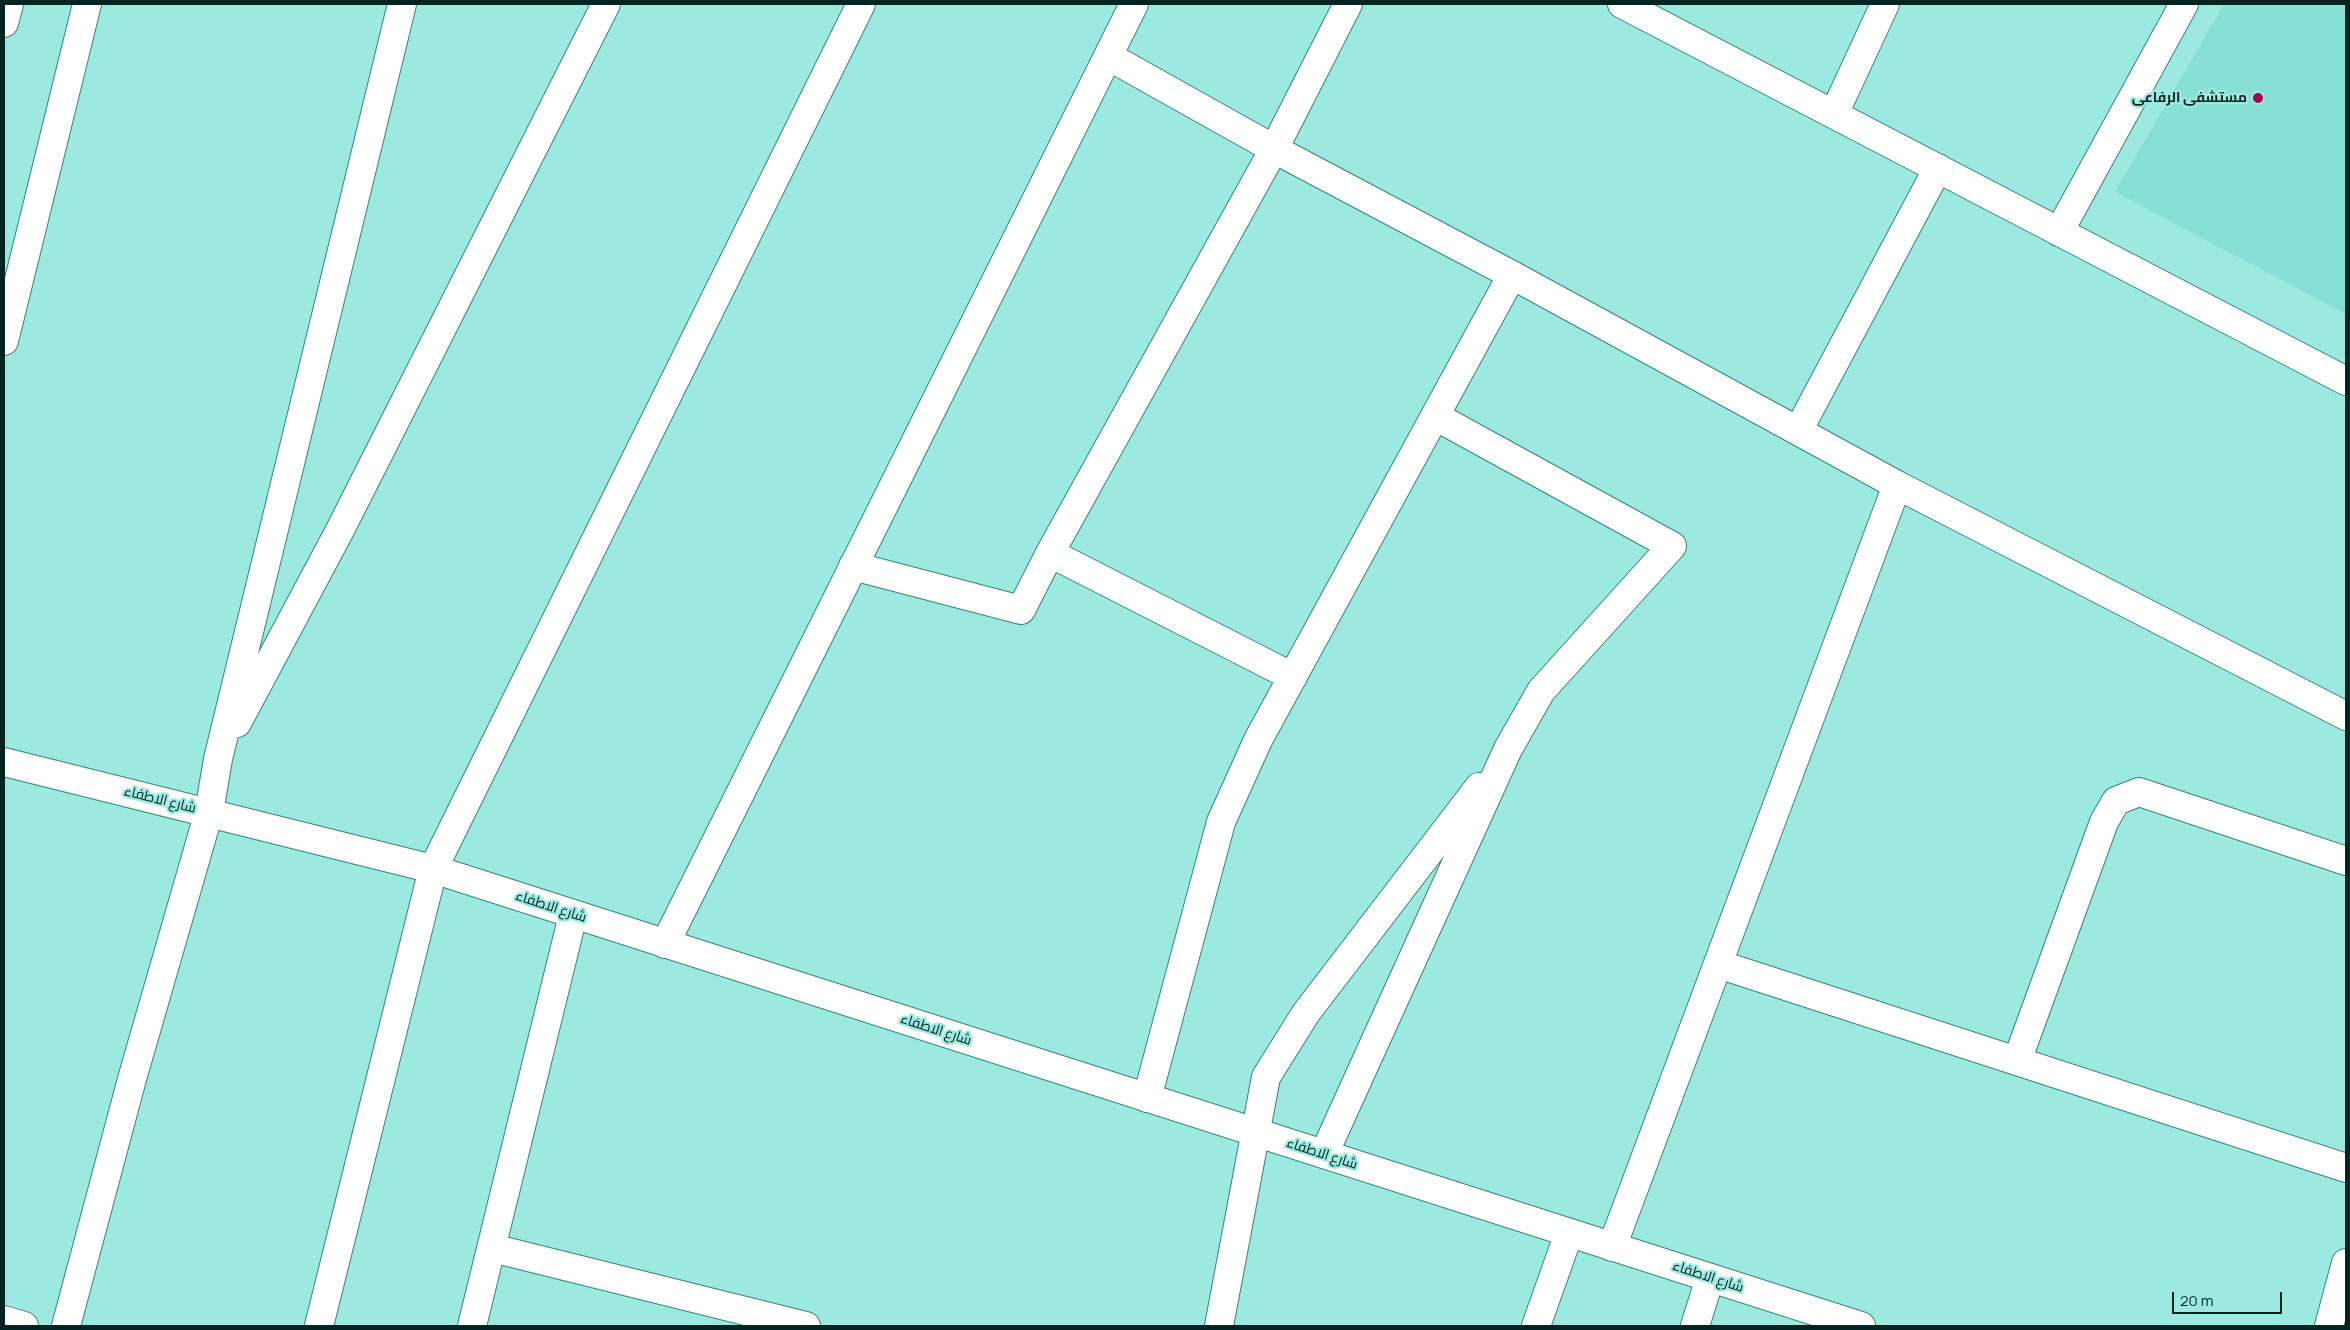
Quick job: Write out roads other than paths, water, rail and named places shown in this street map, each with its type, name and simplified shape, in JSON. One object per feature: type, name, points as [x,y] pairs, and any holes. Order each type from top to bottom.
[{"type":"street","points":[[4,23],[9,4]]},
{"type":"street","points":[[4,341],[87,4]]},
{"type":"street","points":[[66,1326],[132,1079],[209,812],[218,759],[402,4]]},
{"type":"street","points":[[218,759],[339,532],[606,4]]},
{"type":"street","points":[[319,1326],[432,869],[861,4]]},
{"type":"street","points":[[665,944],[1134,4]]},
{"type":"street","points":[[854,566],[1021,610],[1050,553],[1274,149],[1348,4]]},
{"type":"street","points":[[1622,4],[2346,381]]},
{"type":"street","points":[[1834,114],[1885,4]]},
{"type":"street","points":[[2059,232],[2184,4]]},
{"type":"street","points":[[1108,56],[1274,149],[1512,275],[1897,485],[2346,716]]},
{"type":"street","points":[[1798,431],[1938,168]]},
{"type":"street","points":[[1147,1098],[1221,822],[1258,740],[1512,275]]},
{"type":"street","points":[[1324,1154],[1508,749],[1541,692],[1672,546],[1435,416]]},
{"type":"street","points":[[1612,1247],[1897,485]]},
{"type":"street","points":[[1050,553],[1292,677]]},
{"type":"street","points":[[1218,1326],[1266,1077],[1306,1013],[1508,749]]},
{"type":"street","name":"شارع الاطفاء","points":[[4,762],[432,869],[1861,1326]]},
{"type":"street","points":[[2017,1061],[2104,822],[2116,801],[2139,792],[2346,861]]},
{"type":"street","points":[[472,1326],[573,914]]},
{"type":"street","points":[[1718,964],[2346,1168]]},
{"type":"street","points":[[1536,1326],[1569,1233]]},
{"type":"street","points":[[492,1248],[806,1326]]},
{"type":"street","points":[[2329,1326],[2346,1262]]},
{"type":"street","points":[[1695,1326],[1710,1278]]},
{"type":"street","points":[[4,1320],[24,1326]]},
{"type":"place","name":"مستشفی الرفاعی","points":[[2258,98]]}]
